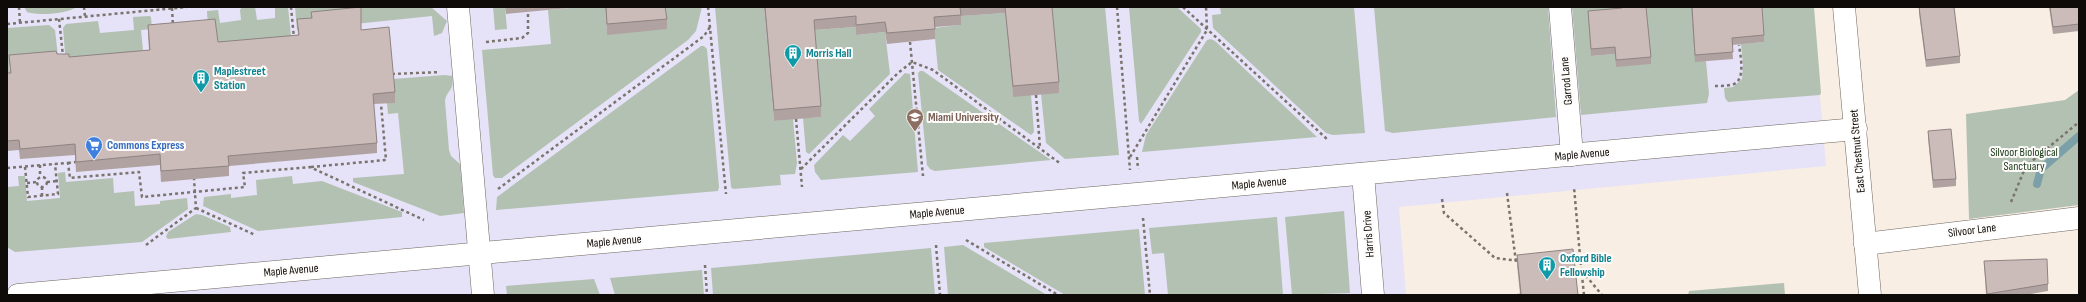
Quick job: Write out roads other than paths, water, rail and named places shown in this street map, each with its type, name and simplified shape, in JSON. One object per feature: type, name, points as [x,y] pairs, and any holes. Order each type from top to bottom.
[{"type":"street","points":[[458,7],[483,295]]},
{"type":"street","name":"Garrod Lane","points":[[1560,7],[1572,155]]},
{"type":"street","name":"East Chestnut Street","points":[[1844,7],[1870,295]]},
{"type":"street","name":"Maple Avenue","points":[[18,295],[1856,129]]},
{"type":"street","name":"Harris Drive","points":[[1363,174],[1373,295]]},
{"type":"street","name":"Silvoor Lane","points":[[1865,244],[2079,218]]},
{"type":"waterway","points":[[2037,184],[2041,169],[2079,136]]},
{"type":"place","name":"Morris Hall","points":[[793,68]]},
{"type":"place","name":"Maplestreet Station","points":[[201,93]]},
{"type":"place","name":"Miami University","points":[[915,132]]},
{"type":"place","name":"Commons Express","points":[[94,160]]},
{"type":"place","name":"Oxford Bible Fellowship","points":[[1547,280]]},
{"type":"park label","name":"Silvoor Biological Sanctuary","points":[[2024,159]]}]
